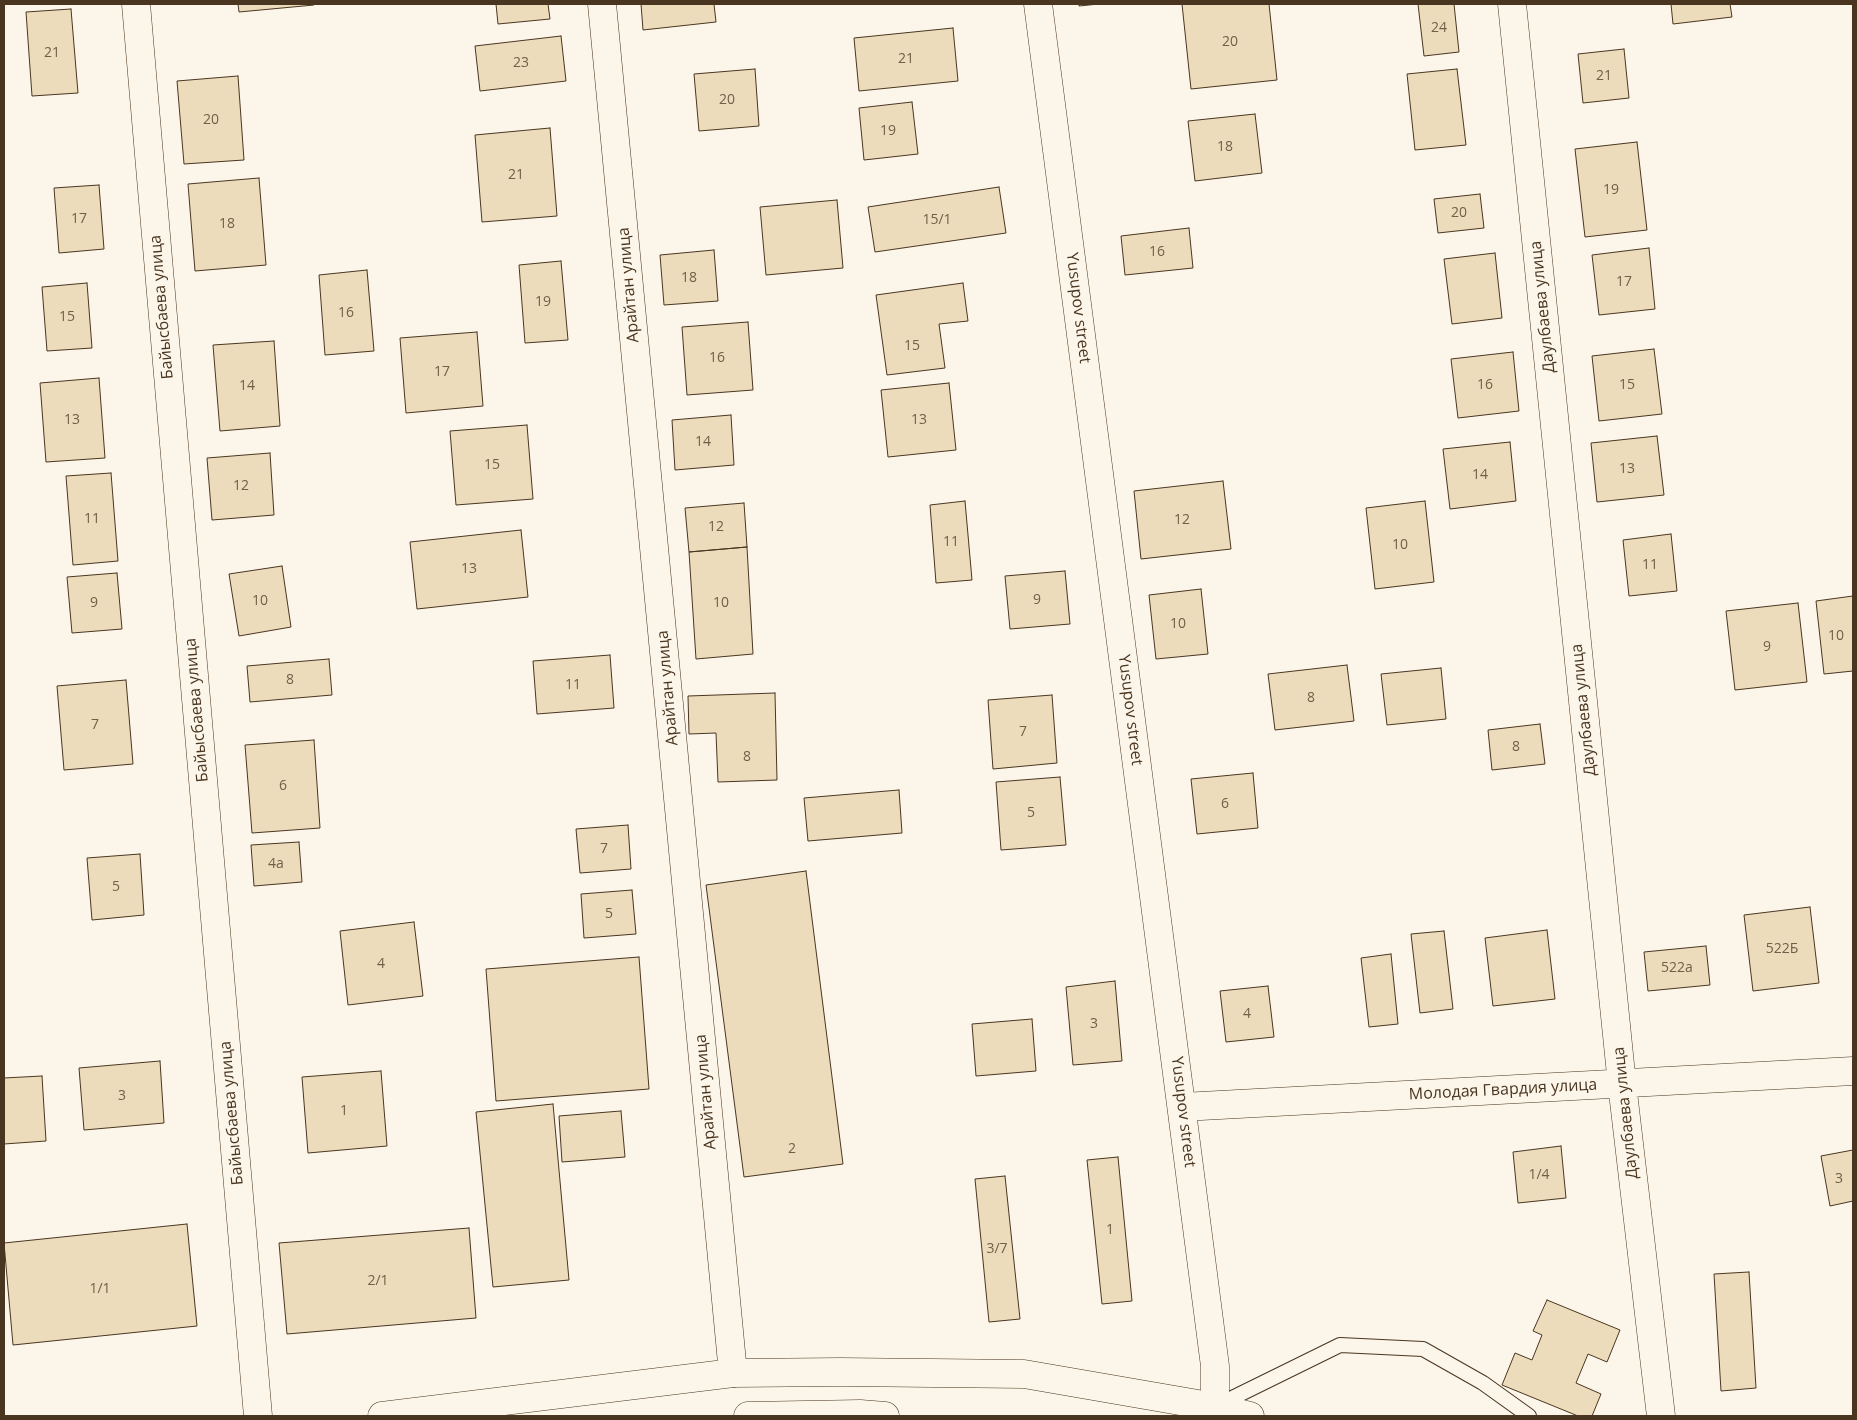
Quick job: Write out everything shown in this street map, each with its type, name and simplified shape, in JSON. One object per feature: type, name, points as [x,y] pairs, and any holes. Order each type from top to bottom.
[{"type":"main road","name":"Байысбаева улица","points":[[136,4],[258,1416]]},
{"type":"main road","name":"Арайтан улица","points":[[602,4],[733,1373]]},
{"type":"main road","name":"Yusupov street","points":[[1038,4],[1215,1366],[1213,1412]]},
{"type":"main road","name":"Даулбаева улица","points":[[1512,4],[1622,1084],[1661,1416]]},
{"type":"main road","name":"Молодая Гвардия улица","points":[[1182,1107],[1853,1072]]},
{"type":"main road","points":[[382,1416],[733,1373],[1024,1374],[1213,1412],[1250,1416]]},
{"type":"main road","points":[[748,1416],[868,1416]]},
{"type":"lane","points":[[1213,1412],[1340,1344],[1423,1349],[1483,1383],[1529,1416]]},
{"type":"building","points":[[238,4],[314,4],[314,5],[239,12]]},
{"type":"building","points":[[496,4],[548,4],[550,19],[498,24]]},
{"type":"building","points":[[641,4],[714,4],[716,22],[643,30]]},
{"type":"building","points":[[1079,4],[1099,4],[1079,6]]},
{"type":"building","points":[[1182,4],[1269,4],[1277,80],[1191,89]]},
{"type":"building","points":[[1418,4],[1454,4],[1459,52],[1424,56]]},
{"type":"building","points":[[1671,4],[1730,4],[1732,17],[1673,24]]},
{"type":"building","points":[[71,9],[78,93],[32,96],[26,12]]},
{"type":"building","points":[[953,28],[958,81],[859,91],[854,38]]},
{"type":"building","points":[[561,36],[566,81],[480,91],[475,46]]},
{"type":"building","points":[[1624,49],[1629,98],[1583,103],[1578,54]]},
{"type":"building","points":[[755,69],[759,126],[699,131],[694,74]]},
{"type":"building","points":[[1457,69],[1466,145],[1415,150],[1407,74]]},
{"type":"building","points":[[238,76],[244,160],[184,164],[177,81]]},
{"type":"building","points":[[912,102],[918,154],[864,160],[859,108]]},
{"type":"building","points":[[1255,114],[1262,173],[1195,181],[1188,121]]},
{"type":"building","points":[[550,128],[557,216],[482,222],[475,135]]},
{"type":"building","points":[[1637,142],[1647,230],[1585,237],[1575,149]]},
{"type":"building","points":[[259,178],[266,265],[195,271],[188,184]]},
{"type":"building","points":[[99,185],[104,249],[59,253],[54,188]]},
{"type":"building","points":[[999,187],[1006,233],[875,252],[868,207]]},
{"type":"building","points":[[1480,194],[1484,228],[1438,233],[1434,199]]},
{"type":"building","points":[[837,200],[843,268],[766,275],[760,207]]},
{"type":"building","points":[[1189,228],[1193,268],[1125,275],[1121,236]]},
{"type":"building","points":[[1649,248],[1655,309],[1599,315],[1592,255]]},
{"type":"building","points":[[714,250],[718,301],[664,305],[660,255]]},
{"type":"building","points":[[1495,253],[1502,318],[1452,324],[1444,259]]},
{"type":"building","points":[[561,261],[568,340],[525,343],[519,265]]},
{"type":"building","points":[[367,270],[374,351],[325,355],[319,275]]},
{"type":"building","points":[[87,283],[92,348],[47,351],[42,287]]},
{"type":"building","points":[[963,283],[968,321],[939,324],[945,368],[887,375],[876,295]]},
{"type":"building","points":[[748,322],[753,390],[687,395],[682,327]]},
{"type":"building","points":[[477,332],[483,406],[406,413],[400,338]]},
{"type":"building","points":[[274,341],[280,426],[220,431],[213,345]]},
{"type":"building","points":[[1654,349],[1662,414],[1599,421],[1592,356]]},
{"type":"building","points":[[1513,352],[1519,411],[1458,418],[1451,359]]},
{"type":"building","points":[[99,378],[105,458],[46,462],[40,383]]},
{"type":"building","points":[[949,383],[956,450],[888,457],[881,390]]},
{"type":"building","points":[[731,415],[734,465],[675,470],[672,420]]},
{"type":"building","points":[[527,425],[533,499],[456,505],[450,431]]},
{"type":"building","points":[[1657,436],[1664,495],[1597,502],[1591,443]]},
{"type":"building","points":[[1510,442],[1516,501],[1450,509],[1443,449]]},
{"type":"building","points":[[270,453],[274,515],[212,520],[207,458]]},
{"type":"building","points":[[111,473],[118,561],[73,565],[66,476]]},
{"type":"building","points":[[1223,481],[1231,549],[1141,559],[1134,491]]},
{"type":"building","points":[[965,501],[972,580],[936,583],[930,505]]},
{"type":"building","points":[[1425,501],[1434,582],[1375,589],[1366,508]]},
{"type":"building","points":[[744,503],[747,547],[689,552],[685,508]]},
{"type":"building","points":[[521,530],[528,597],[417,609],[410,542]]},
{"type":"building","points":[[1671,534],[1677,591],[1629,596],[1623,540]]},
{"type":"building","points":[[747,547],[753,654],[696,659],[689,552]]},
{"type":"building","points":[[282,566],[291,627],[239,636],[229,574]]},
{"type":"building","points":[[1065,571],[1070,624],[1010,629],[1005,576]]},
{"type":"building","points":[[117,573],[122,629],[72,633],[67,577]]},
{"type":"building","points":[[1201,589],[1208,654],[1156,659],[1149,595]]},
{"type":"building","points":[[1853,596],[1853,671],[1824,674],[1816,601]]},
{"type":"building","points":[[1798,603],[1807,682],[1735,690],[1726,611]]},
{"type":"building","points":[[610,655],[614,708],[537,714],[533,661]]},
{"type":"building","points":[[329,659],[332,695],[250,702],[247,666]]},
{"type":"building","points":[[1347,665],[1354,721],[1275,730],[1268,674]]},
{"type":"building","points":[[1441,668],[1446,719],[1387,725],[1381,674]]},
{"type":"building","points":[[126,680],[133,764],[64,770],[57,686]]},
{"type":"building","points":[[775,693],[777,780],[718,782],[716,733],[689,734],[688,696]]},
{"type":"building","points":[[1052,695],[1057,763],[993,769],[988,700]]},
{"type":"building","points":[[1540,724],[1545,764],[1492,770],[1488,730]]},
{"type":"building","points":[[314,740],[320,828],[252,833],[245,745]]},
{"type":"building","points":[[1253,773],[1258,828],[1197,834],[1191,779]]},
{"type":"building","points":[[1060,777],[1066,845],[1001,850],[996,782]]},
{"type":"building","points":[[899,790],[902,833],[808,841],[804,798]]},
{"type":"building","points":[[628,825],[631,869],[580,873],[576,829]]},
{"type":"building","points":[[299,842],[302,882],[254,886],[251,845]]},
{"type":"building","points":[[140,854],[144,915],[92,920],[87,858]]},
{"type":"building","points":[[806,871],[843,1164],[744,1177],[706,885]]},
{"type":"building","points":[[632,890],[636,934],[584,938],[581,894]]},
{"type":"building","points":[[1810,907],[1819,983],[1753,991],[1744,915]]},
{"type":"building","points":[[414,922],[423,996],[348,1005],[340,931]]},
{"type":"building","points":[[1547,930],[1555,999],[1493,1006],[1485,938]]},
{"type":"building","points":[[1444,931],[1453,1009],[1420,1013],[1411,934]]},
{"type":"building","points":[[1706,946],[1710,985],[1648,991],[1644,952]]},
{"type":"building","points":[[1391,954],[1398,1024],[1369,1027],[1361,958]]},
{"type":"building","points":[[639,957],[649,1089],[496,1101],[486,969]]},
{"type":"building","points":[[1115,981],[1122,1061],[1073,1065],[1066,987]]},
{"type":"building","points":[[1268,986],[1274,1037],[1226,1042],[1220,991]]},
{"type":"building","points":[[1032,1019],[1036,1071],[976,1076],[972,1024]]},
{"type":"building","points":[[160,1061],[164,1123],[84,1130],[79,1068]]},
{"type":"building","points":[[381,1071],[387,1146],[308,1153],[302,1077]]},
{"type":"building","points":[[42,1076],[46,1141],[4,1144],[4,1078]]},
{"type":"building","points":[[553,1104],[569,1280],[493,1287],[476,1112]]},
{"type":"building","points":[[621,1111],[625,1157],[562,1162],[559,1116]]},
{"type":"building","points":[[1561,1146],[1566,1198],[1518,1203],[1513,1152]]},
{"type":"building","points":[[1853,1150],[1853,1201],[1830,1206],[1821,1156]]},
{"type":"building","points":[[1118,1157],[1132,1301],[1102,1304],[1087,1160]]},
{"type":"building","points":[[1005,1176],[1020,1319],[989,1322],[975,1179]]},
{"type":"building","points":[[187,1224],[197,1326],[13,1345],[4,1243]]},
{"type":"building","points":[[469,1228],[476,1318],[287,1334],[279,1243]]},
{"type":"building","points":[[1749,1272],[1756,1388],[1721,1391],[1714,1274]]},
{"type":"building","points":[[1547,1300],[1620,1330],[1607,1362],[1588,1354],[1576,1383],[1601,1394],[1592,1416],[1578,1416],[1502,1385],[1515,1353],[1532,1360],[1542,1335],[1533,1331]]}]
